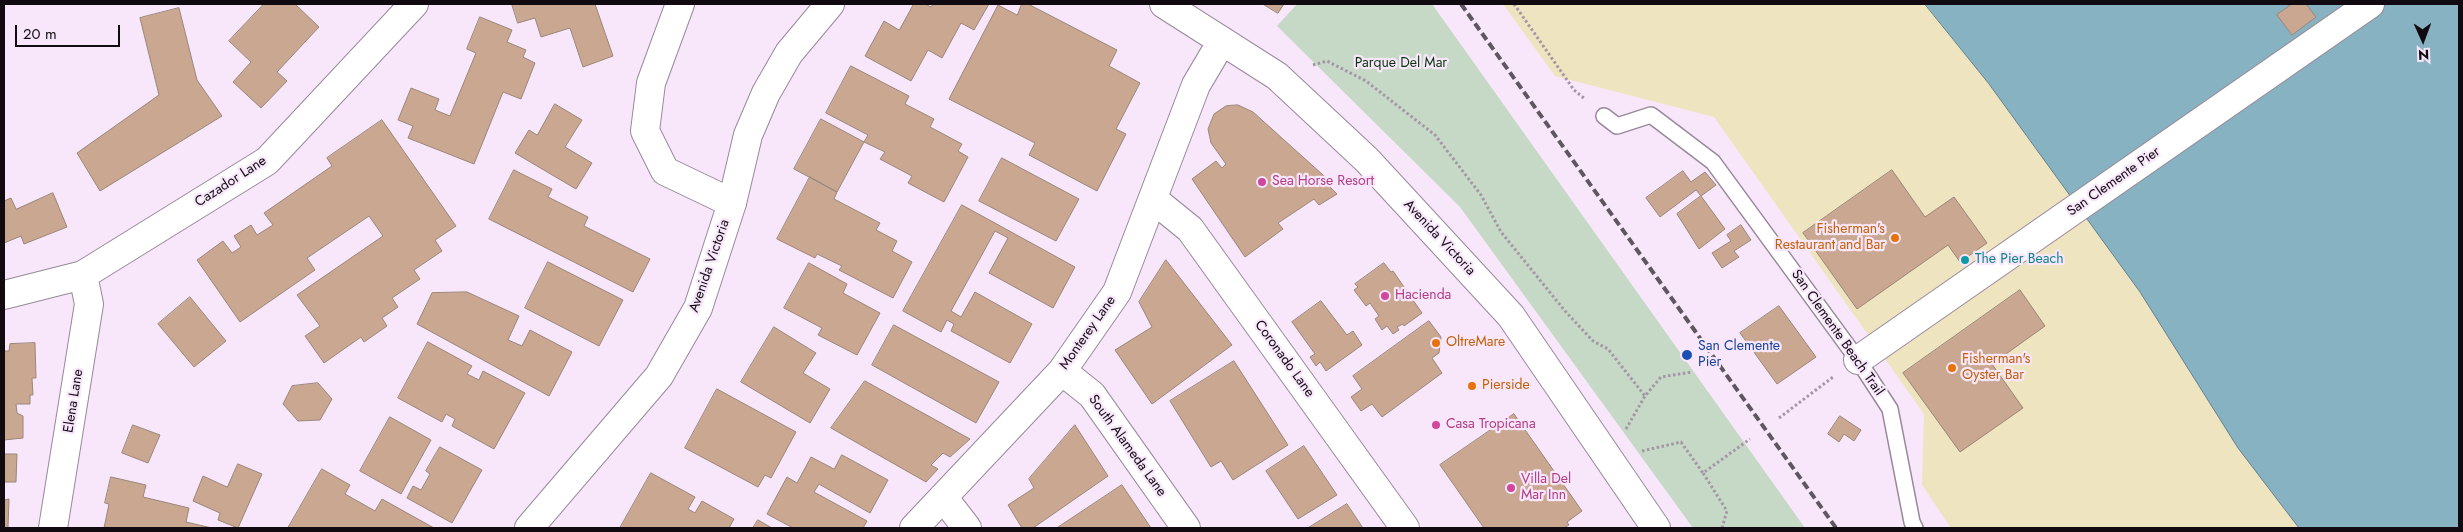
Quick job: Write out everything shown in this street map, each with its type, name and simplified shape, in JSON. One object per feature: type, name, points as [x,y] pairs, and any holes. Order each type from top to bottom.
[{"type":"street","name":"Cazador Lane","points":[[4,295],[83,275],[267,162],[414,4]]},
{"type":"street","points":[[680,4],[651,83],[645,131],[666,171],[732,203]]},
{"type":"street","name":"Avenida Victoria","points":[[529,528],[659,376],[698,308],[732,203],[748,135],[766,94],[789,53],[830,4]]},
{"type":"street","name":"Avenida Victoria","points":[[1164,4],[1277,76],[1367,160],[1511,316],[1656,528]]},
{"type":"street","name":"San Clemente Pier","points":[[1849,366],[2370,4]]},
{"type":"street","name":"Monterey Lane","points":[[914,528],[1062,371],[1117,292],[1196,85],[1222,41]]},
{"type":"street","name":"Coronado Lane","points":[[1153,198],[1190,229],[1405,528]]},
{"type":"street","name":"Elena Lane","points":[[53,528],[89,304],[83,275]]},
{"type":"street","name":"South Alameda Lane","points":[[1062,371],[1092,395],[1186,528]]},
{"type":"street","points":[[943,497],[967,528]]},
{"type":"lane","name":"San Clemente Beach Trail","points":[[1604,116],[1618,126],[1651,115],[1713,162],[1849,366],[1890,409],[1910,526]]},
{"type":"path","points":[[1514,4],[1574,90],[1604,116]]},
{"type":"path","points":[[1277,76],[1327,60],[1366,81],[1435,135],[1480,195],[1501,232],[1564,311],[1593,341],[1608,349],[1646,396]]},
{"type":"path","points":[[1779,418],[1849,366]]},
{"type":"path","points":[[1608,460],[1646,396],[1661,377],[1692,372]]},
{"type":"path","points":[[1703,473],[1750,439]]},
{"type":"path","points":[[1681,442],[1727,512],[1722,528]]},
{"type":"green space","name":"Parque Del Mar","points":[[1297,4],[1432,4],[1805,528],[1693,528],[1460,207],[1277,26]]},
{"type":"sand","name":"The Pier Beach","points":[[1503,4],[1925,4],[1989,84],[2140,292],[2238,448],[2299,528],[1951,528],[1922,485],[1924,414],[1714,117],[1555,76]]},
{"type":"water","points":[[1925,4],[2459,4],[2459,528],[2299,528],[2238,448],[2140,292],[1989,84]]},
{"type":"building","points":[[264,4],[295,4],[319,27],[277,72],[287,81],[261,108],[233,82],[251,62],[229,41]]},
{"type":"building","points":[[512,4],[595,4],[613,56],[583,67],[570,28],[541,37],[535,18],[518,23]]},
{"type":"building","points":[[914,4],[925,4],[931,7],[933,4],[989,4],[974,30],[961,23],[942,58],[928,50],[911,81],[865,56],[884,21],[899,30]]},
{"type":"building","points":[[1022,4],[1028,4],[1117,50],[1109,66],[1140,83],[1116,129],[1126,134],[1097,191],[1029,155],[1035,143],[949,99],[998,5],[1017,15]]},
{"type":"building","points":[[1263,4],[1284,4],[1278,13]]},
{"type":"building","points":[[2292,4],[2306,4],[2316,17],[2292,35],[2277,15]]},
{"type":"building","points":[[179,8],[197,80],[222,116],[100,191],[77,153],[159,95],[140,18]]},
{"type":"building","points":[[480,17],[512,30],[507,42],[526,50],[523,57],[535,63],[521,99],[503,92],[474,164],[408,138],[413,126],[398,120],[411,88],[439,99],[435,110],[450,116],[476,53],[467,49]]},
{"type":"building","points":[[851,66],[909,96],[905,104],[934,119],[930,127],[962,144],[958,151],[968,157],[944,202],[908,183],[912,176],[880,159],[885,152],[864,142],[868,135],[826,113]]},
{"type":"building","points":[[555,104],[582,120],[565,147],[592,163],[576,189],[515,153],[529,130],[537,135]]},
{"type":"building","name":"Sea Horse Resort","points":[[1238,105],[1253,112],[1333,184],[1330,187],[1337,194],[1319,205],[1314,199],[1278,223],[1283,229],[1245,257],[1192,179],[1216,161],[1222,168],[1226,164],[1211,143],[1208,129],[1214,114],[1226,106]]},
{"type":"building","points":[[821,119],[864,142],[837,192],[794,169]]},
{"type":"building","points":[[382,120],[456,226],[435,240],[442,251],[414,270],[420,279],[392,298],[398,307],[382,318],[387,326],[364,342],[361,337],[324,363],[305,336],[320,326],[297,295],[383,236],[369,216],[307,258],[315,270],[240,322],[197,260],[223,241],[232,253],[241,247],[234,236],[251,225],[257,235],[273,225],[264,213],[332,166],[327,158]]},
{"type":"building","points":[[1002,158],[1079,199],[1056,241],[979,201]]},
{"type":"building","points":[[514,170],[552,189],[548,197],[588,217],[584,226],[650,259],[633,292],[489,219]]},
{"type":"building","name":"Fisherman's Restaurant and Bar","points":[[1892,170],[1925,217],[1954,197],[1987,243],[1960,262],[1948,245],[1857,309],[1803,233]]},
{"type":"building","points":[[1683,171],[1691,182],[1705,172],[1716,185],[1701,196],[1696,190],[1660,217],[1646,198]]},
{"type":"building","points":[[810,177],[837,192],[834,199],[880,223],[876,230],[897,241],[892,251],[912,262],[893,298],[839,270],[842,266],[817,254],[815,258],[777,239]]},
{"type":"building","points":[[53,193],[67,227],[24,244],[21,236],[4,243],[4,201],[11,198],[16,209]]},
{"type":"building","points":[[1701,196],[1725,229],[1699,249],[1677,214]]},
{"type":"building","points":[[962,205],[1075,267],[1053,308],[989,273],[1008,238],[995,231],[951,311],[961,317],[975,292],[1032,324],[1010,363],[951,331],[954,324],[947,320],[941,332],[903,311]]},
{"type":"building","points":[[1741,225],[1751,240],[1734,251],[1739,257],[1722,268],[1712,253],[1731,241],[1727,235]]},
{"type":"building","points":[[1166,260],[1232,345],[1152,404],[1115,350],[1152,327],[1139,302]]},
{"type":"building","points":[[548,262],[623,300],[599,346],[525,308]]},
{"type":"building","points":[[809,263],[847,284],[843,293],[880,313],[857,355],[818,335],[822,328],[784,308]]},
{"type":"building","name":"Hacienda","points":[[1384,263],[1391,272],[1393,271],[1422,313],[1404,326],[1403,324],[1397,327],[1399,330],[1393,334],[1387,326],[1382,330],[1375,319],[1379,316],[1370,303],[1366,306],[1354,290],[1358,287],[1355,284]]},
{"type":"building","name":"Fisherman's Oyster Bar","points":[[2020,290],[2045,326],[1992,364],[2023,408],[1960,452],[1903,373]]},
{"type":"building","points":[[467,292],[519,316],[508,340],[522,346],[530,330],[572,352],[549,396],[417,324],[432,293]]},
{"type":"building","points":[[190,297],[226,341],[194,367],[158,324]]},
{"type":"building","points":[[1321,301],[1347,335],[1353,331],[1362,345],[1326,371],[1320,362],[1316,366],[1310,357],[1315,354],[1292,322]]},
{"type":"building","points":[[1779,306],[1816,357],[1777,384],[1740,333]]},
{"type":"building","points":[[1429,321],[1441,337],[1439,353],[1432,358],[1442,373],[1382,417],[1372,404],[1361,411],[1351,397],[1362,389],[1353,376]]},
{"type":"building","points":[[894,325],[999,382],[976,423],[872,365]]},
{"type":"building","points":[[774,327],[816,353],[803,373],[830,389],[810,423],[741,382]]},
{"type":"building","points":[[428,342],[472,366],[467,374],[479,380],[483,371],[525,393],[494,449],[452,426],[455,419],[446,414],[442,422],[398,398]]},
{"type":"building","points":[[35,343],[36,378],[32,378],[33,395],[30,395],[30,404],[16,404],[17,413],[23,416],[23,438],[4,440],[4,351],[9,351],[10,344]]},
{"type":"building","points":[[1234,361],[1288,445],[1233,480],[1221,461],[1211,467],[1170,401]]},
{"type":"building","points":[[865,381],[970,439],[950,457],[943,453],[931,465],[938,469],[926,482],[831,428]]},
{"type":"building","points":[[318,383],[332,399],[320,420],[298,421],[283,404],[292,386]]},
{"type":"building","points":[[717,389],[796,432],[771,478],[765,475],[758,487],[685,448]]},
{"type":"building","name":"Villa Del Mar Inn","points":[[1514,414],[1582,511],[1567,522],[1569,525],[1564,528],[1484,528],[1440,465]]},
{"type":"building","points":[[1840,416],[1861,430],[1854,441],[1844,434],[1839,442],[1828,434]]},
{"type":"building","points":[[390,417],[431,440],[401,494],[360,471]]},
{"type":"building","points":[[133,425],[160,435],[148,463],[122,453]]},
{"type":"building","points":[[1075,425],[1108,476],[1033,528],[1022,528],[1008,505],[1034,488],[1029,479]]},
{"type":"building","points":[[1304,446],[1337,495],[1298,519],[1266,471]]},
{"type":"building","points":[[440,447],[482,470],[452,523],[407,498],[413,486],[421,490],[430,474],[426,471]]},
{"type":"building","points":[[4,454],[17,454],[16,482],[4,482]]},
{"type":"building","points":[[842,455],[888,480],[870,513],[819,484],[814,492],[867,521],[863,528],[793,528],[767,514],[787,477],[797,483],[811,457],[834,469]]},
{"type":"building","points":[[238,464],[262,474],[238,528],[218,520],[220,513],[193,501],[203,476],[227,487]]},
{"type":"building","points":[[322,469],[350,485],[345,494],[375,511],[382,499],[434,528],[288,528]]},
{"type":"building","points":[[651,473],[695,497],[688,509],[695,513],[702,501],[734,519],[729,528],[620,528]]},
{"type":"building","points":[[111,477],[146,485],[143,497],[189,508],[186,522],[212,528],[104,528],[109,504],[105,503]]},
{"type":"building","points":[[1122,485],[1151,528],[1057,528]]},
{"type":"building","points":[[9,499],[8,528],[4,528],[4,500]]},
{"type":"building","points":[[1347,504],[1363,528],[1308,528]]},
{"type":"building","points":[[758,520],[772,528],[753,528]]},
{"type":"railway","points":[[1461,4],[1836,528]]},
{"type":"place","name":"Sea Horse Resort","points":[[1262,182]]},
{"type":"place","name":"Fisherman's Restaurant and Bar","points":[[1895,238]]},
{"type":"place","name":"The Pier Beach","points":[[1965,260]]},
{"type":"place","name":"Hacienda","points":[[1385,296]]},
{"type":"place","name":"OltreMare","points":[[1436,343]]},
{"type":"place","name":"San Clemente Pier","points":[[1687,355]]},
{"type":"place","name":"Fisherman's Oyster Bar","points":[[1952,368]]},
{"type":"place","name":"Pierside","points":[[1472,386]]},
{"type":"place","name":"Casa Tropicana","points":[[1436,425]]},
{"type":"place","name":"Villa Del Mar Inn","points":[[1511,488]]}]
